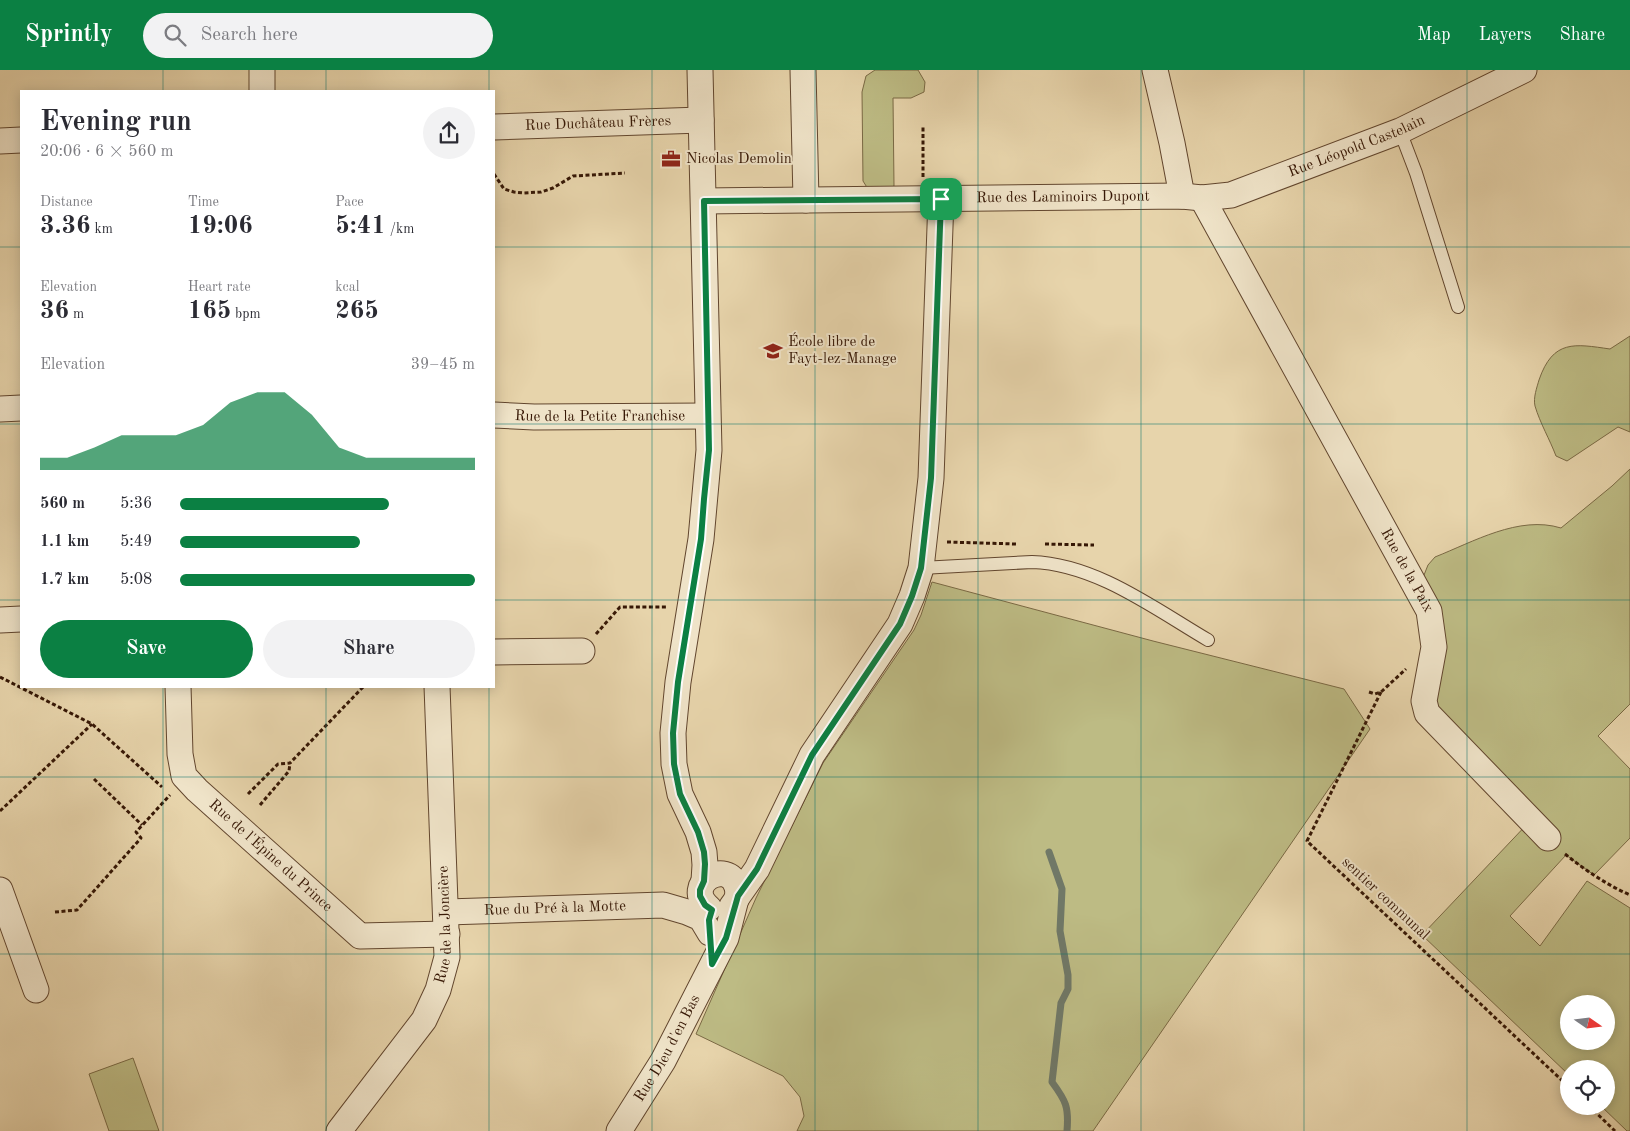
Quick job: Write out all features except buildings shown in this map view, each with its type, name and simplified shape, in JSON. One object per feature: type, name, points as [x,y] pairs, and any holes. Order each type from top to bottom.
[{"type":"street","points":[[262,70],[262,90]]},
{"type":"street","points":[[700,70],[709,450],[701,539],[675,708],[673,733],[674,764],[680,794],[698,832],[714,896],[712,964]]},
{"type":"street","points":[[803,70],[806,200]]},
{"type":"street","name":"Rue de la Paix","points":[[1155,70],[1172,143],[1192,197],[1429,611],[1434,647],[1424,701],[1427,713],[1548,838]]},
{"type":"street","name":"Rue Léopold Castelain","points":[[1192,197],[1231,194],[1400,132],[1524,70]]},
{"type":"street","name":"Rue Duchâteau Frères","points":[[495,127],[701,120]]},
{"type":"street","points":[[0,140],[20,140]]},
{"type":"street","name":"Rue des Laminoirs Dupont","points":[[704,201],[1192,197]]},
{"type":"street","points":[[714,896],[757,869],[812,755],[900,624],[921,568],[931,478],[932,199]]},
{"type":"street","points":[[0,409],[20,408]]},
{"type":"street","name":"Rue de la Petite Franchise","points":[[495,415],[534,417],[707,416]]},
{"type":"street","points":[[0,620],[20,619]]},
{"type":"street","points":[[495,652],[582,651]]},
{"type":"street","name":"Rue de l'Épine du Prince","points":[[178,688],[180,754],[184,776],[197,790],[360,936],[447,923]]},
{"type":"street","name":"Rue de la Joncière","points":[[339,1131],[424,1020],[438,990],[447,957],[437,688]]},
{"type":"street","points":[[714,896],[738,861],[750,860],[766,849]]},
{"type":"street","points":[[0,890],[36,990]]},
{"type":"street","name":"Rue du Pré à la Motte","points":[[447,923],[663,905],[714,896]]},
{"type":"street","name":"Rue Dieu d'en Bas","points":[[619,1131],[663,1061],[726,938],[714,896]]},
{"type":"lane","points":[[1400,132],[1416,172],[1458,307]]},
{"type":"lane","points":[[921,568],[1032,562],[1065,566],[1092,574],[1120,588],[1208,640]]},
{"type":"path","points":[[923,128],[932,199]]},
{"type":"path","points":[[495,176],[504,189],[524,193],[541,192],[553,188],[572,176],[625,173]]},
{"type":"path","points":[[924,542],[1024,544]]},
{"type":"path","points":[[1044,544],[1094,545]]},
{"type":"path","points":[[582,651],[620,607],[690,607]]},
{"type":"path","points":[[0,677],[20,687]]},
{"type":"path","points":[[22,688],[92,724],[162,787]]},
{"type":"path","points":[[260,804],[289,771],[290,763],[362,688]]},
{"type":"path","name":"sentier communal","points":[[1381,692],[1307,841],[1560,1079]]},
{"type":"path","points":[[0,811],[92,724]]},
{"type":"path","points":[[248,794],[278,764],[290,763]]},
{"type":"path","points":[[94,780],[142,825]]},
{"type":"path","points":[[56,912],[77,910],[142,838],[136,832],[171,795]]},
{"type":"path","points":[[1548,838],[1566,855],[1594,875],[1630,896]]},
{"type":"path","points":[[1598,1115],[1615,1131]]},
{"type":"shaded area","points":[[875,70],[918,70],[925,82],[924,92],[911,98],[893,98],[894,186],[883,191],[868,189],[863,181],[862,92],[866,76]]},
{"type":"shaded area","points":[[1630,336],[1630,432],[1618,427],[1567,461],[1556,456],[1535,406],[1537,386],[1551,357],[1567,347],[1586,346],[1610,349]]},
{"type":"shaded area","points":[[1630,469],[1630,704],[1598,736],[1630,769],[1630,838],[1594,875],[1566,855],[1510,916],[1540,946],[1587,881],[1630,908],[1630,1131],[1627,1131],[1610,1115],[1615,1115],[1615,1060],[1560,1060],[1560,1066],[1422,935],[1531,820],[1437,724],[1422,580],[1428,565],[1435,557],[1496,532],[1529,525],[1561,528]]},
{"type":"shaded area","points":[[932,582],[1153,641],[1344,689],[1370,729],[1093,1131],[797,1131],[804,1116],[800,1097],[783,1076],[696,1034],[756,898],[823,763],[914,630]]},
{"type":"shaded area","points":[[133,1058],[159,1131],[109,1131],[89,1074]]},
{"type":"waterway","points":[[1049,852],[1062,889],[1060,931],[1068,975],[1068,989],[1061,1003],[1052,1082],[1066,1105],[1067,1131]]},
{"type":"place","name":"Nicolas Demolin","points":[[671,159]]},
{"type":"place","name":"École libre de Fayt-lez-Manage","points":[[773,351]]},
{"type":"route","points":[[941,199],[931,478],[921,568],[907,610],[900,624],[812,755],[757,869],[738,896],[726,938],[712,964],[709,920],[712,910],[705,905],[700,896],[700,890],[704,881],[704,852],[698,832],[680,794],[674,764],[673,733],[678,682],[701,539],[709,450],[704,201],[941,199]]}]
